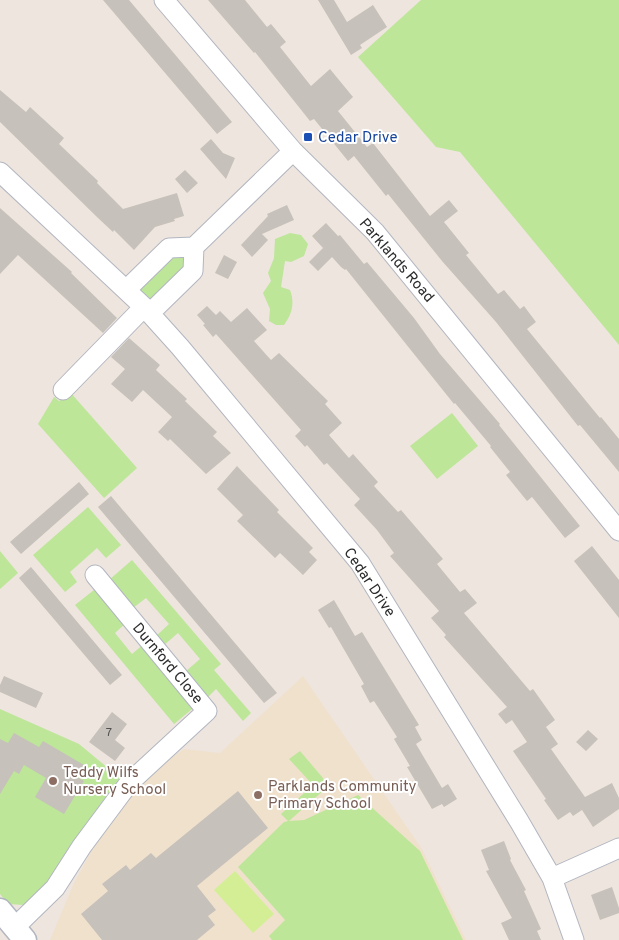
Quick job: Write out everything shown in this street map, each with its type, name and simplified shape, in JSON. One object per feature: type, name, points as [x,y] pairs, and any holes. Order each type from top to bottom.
[{"type":"street","name":"Parklands Road","points":[[164,0],[293,151],[375,232],[619,531]]},
{"type":"street","points":[[126,290],[169,248],[194,247],[293,151]]},
{"type":"street","name":"Cedar Drive","points":[[0,172],[147,310],[360,563],[520,821],[552,878],[574,940]]},
{"type":"street","points":[[62,390],[147,310],[193,271],[194,247]]},
{"type":"street","name":"Durnford Close","points":[[19,934],[55,888],[88,838],[129,783],[207,711],[95,575]]},
{"type":"street","points":[[552,878],[619,848]]},
{"type":"street","points":[[0,910],[19,934]]},
{"type":"shaded area","name":"Parklands Community Primary School","points":[[303,676],[422,849],[466,940],[50,940],[74,883],[91,852],[111,820],[153,770],[184,749],[220,753]]},
{"type":"green space","points":[[421,0],[619,0],[619,345],[460,152],[436,147],[358,57]]},
{"type":"green space","points":[[290,233],[301,235],[308,244],[304,256],[291,262],[285,261],[281,287],[290,290],[292,308],[284,325],[276,325],[269,321],[270,309],[263,293],[271,281],[268,273],[274,258],[275,239]]},
{"type":"green space","points":[[188,252],[188,269],[152,303],[136,287],[171,253]]},
{"type":"green space","points":[[70,392],[137,468],[104,498],[38,424],[54,397],[59,401]]},
{"type":"green space","points":[[452,413],[478,446],[437,479],[410,446]]},
{"type":"green space","points":[[88,507],[121,545],[106,558],[97,548],[70,572],[77,582],[65,592],[33,555]]},
{"type":"green space","points":[[0,551],[18,573],[0,589]]},
{"type":"green space","points":[[132,560],[221,664],[214,670],[251,713],[243,721],[216,689],[207,698],[185,672],[200,659],[178,633],[163,646],[155,637],[169,624],[146,598],[133,608],[109,580]]},
{"type":"green space","points":[[99,586],[128,621],[115,633],[132,654],[145,643],[197,705],[174,724],[75,605]]},
{"type":"green space","points":[[0,709],[79,744],[120,778],[50,877],[24,905],[8,904],[0,894]]},
{"type":"green space","points":[[300,751],[323,778],[324,790],[289,821],[304,820],[358,795],[420,851],[463,940],[272,940],[269,936],[285,920],[238,867],[284,822],[288,821],[281,814],[313,785],[289,759]]},
{"type":"green space","points":[[235,871],[274,914],[253,933],[214,890]]},
{"type":"building","points":[[103,0],[129,0],[232,122],[217,134]]},
{"type":"building","points":[[208,0],[245,0],[267,27],[271,24],[286,42],[280,47],[311,86],[330,69],[353,97],[338,111],[367,147],[373,143],[430,216],[449,200],[458,211],[444,222],[469,253],[466,255],[498,294],[504,290],[520,309],[524,306],[536,322],[527,329],[619,439],[619,472],[580,425],[578,426],[496,322],[442,261],[388,194],[386,196],[354,156],[348,161],[314,119],[310,121],[255,52]]},
{"type":"building","points":[[318,0],[334,0],[347,22],[373,5],[387,27],[360,45],[362,48],[351,55]]},
{"type":"building","points":[[0,90],[26,112],[30,107],[64,138],[59,144],[98,181],[97,183],[123,209],[177,193],[184,216],[155,227],[134,250],[114,230],[113,232],[98,218],[0,122]]},
{"type":"building","points":[[211,139],[223,153],[235,158],[226,179],[200,149]]},
{"type":"building","points":[[185,170],[198,183],[187,193],[175,179]]},
{"type":"building","points":[[287,205],[294,220],[262,234],[268,240],[252,257],[241,245],[268,216],[267,214]]},
{"type":"building","points":[[0,208],[72,272],[117,318],[103,333],[18,255],[0,274]]},
{"type":"building","points":[[326,223],[338,236],[340,235],[364,264],[367,262],[414,318],[440,354],[500,424],[580,526],[565,538],[532,497],[527,501],[506,475],[510,472],[491,446],[454,404],[346,269],[341,267],[332,257],[318,271],[309,262],[323,248],[312,236]]},
{"type":"building","points":[[224,255],[237,262],[228,279],[215,273]]},
{"type":"building","points":[[207,306],[216,315],[220,311],[231,322],[247,308],[267,330],[254,341],[271,360],[279,353],[328,401],[325,404],[342,423],[329,435],[349,458],[353,454],[378,482],[374,486],[398,512],[401,510],[443,559],[437,564],[460,592],[465,589],[477,603],[464,613],[530,691],[533,689],[555,720],[546,727],[558,744],[551,749],[585,797],[612,783],[619,798],[619,809],[593,827],[582,810],[573,816],[570,812],[558,820],[513,751],[527,742],[512,720],[506,724],[498,714],[507,707],[444,637],[446,635],[431,618],[439,611],[390,556],[394,553],[377,530],[354,505],[360,499],[327,463],[324,465],[307,445],[305,447],[295,436],[301,430],[216,334],[213,337],[203,325],[205,324],[197,315]]},
{"type":"building","points":[[129,338],[160,365],[156,370],[187,399],[185,401],[217,432],[213,436],[231,453],[206,474],[170,439],[168,441],[158,432],[172,417],[143,390],[132,402],[111,384],[125,369],[111,357]]},
{"type":"building","points":[[237,466],[279,510],[277,512],[313,548],[309,552],[317,560],[303,575],[280,553],[275,558],[237,521],[243,515],[217,489]]},
{"type":"building","points":[[79,482],[89,494],[21,554],[10,542]]},
{"type":"building","points":[[111,496],[277,693],[264,703],[98,507]]},
{"type":"building","points":[[592,546],[619,580],[619,618],[574,561]]},
{"type":"building","points":[[31,567],[122,675],[110,685],[19,578]]},
{"type":"building","points":[[334,600],[355,636],[362,632],[419,725],[415,727],[422,740],[416,744],[442,788],[448,784],[457,799],[444,807],[442,804],[432,809],[407,767],[410,766],[394,739],[397,737],[374,701],[370,703],[361,686],[364,684],[331,627],[329,628],[318,610]]},
{"type":"building","points":[[4,676],[43,693],[36,708],[0,692],[0,685]]},
{"type":"building","points":[[112,712],[127,724],[115,740],[125,748],[115,761],[89,742]]},
{"type":"building","points":[[588,730],[598,739],[586,751],[576,742]]},
{"type":"building","points":[[14,733],[39,747],[43,741],[84,765],[77,777],[84,781],[64,814],[35,797],[46,778],[24,765],[19,774],[14,771],[0,794],[0,739],[8,743]]},
{"type":"building","points":[[238,791],[268,828],[197,886],[216,910],[208,916],[215,925],[197,940],[102,940],[81,914],[108,891],[102,884],[126,865],[130,870],[151,853],[156,858]]},
{"type":"building","points":[[504,841],[510,860],[526,890],[524,891],[541,929],[537,931],[541,940],[509,940],[501,923],[512,918],[486,871],[489,870],[481,850]]},
{"type":"building","points":[[612,887],[619,913],[600,920],[591,895]]},
{"type":"place","name":"Cedar Drive","points":[[308,137]]},
{"type":"place","name":"Teddy Wilfs Nursery School","points":[[53,781]]},
{"type":"place","name":"Parklands Community Primary School","points":[[258,795]]}]
